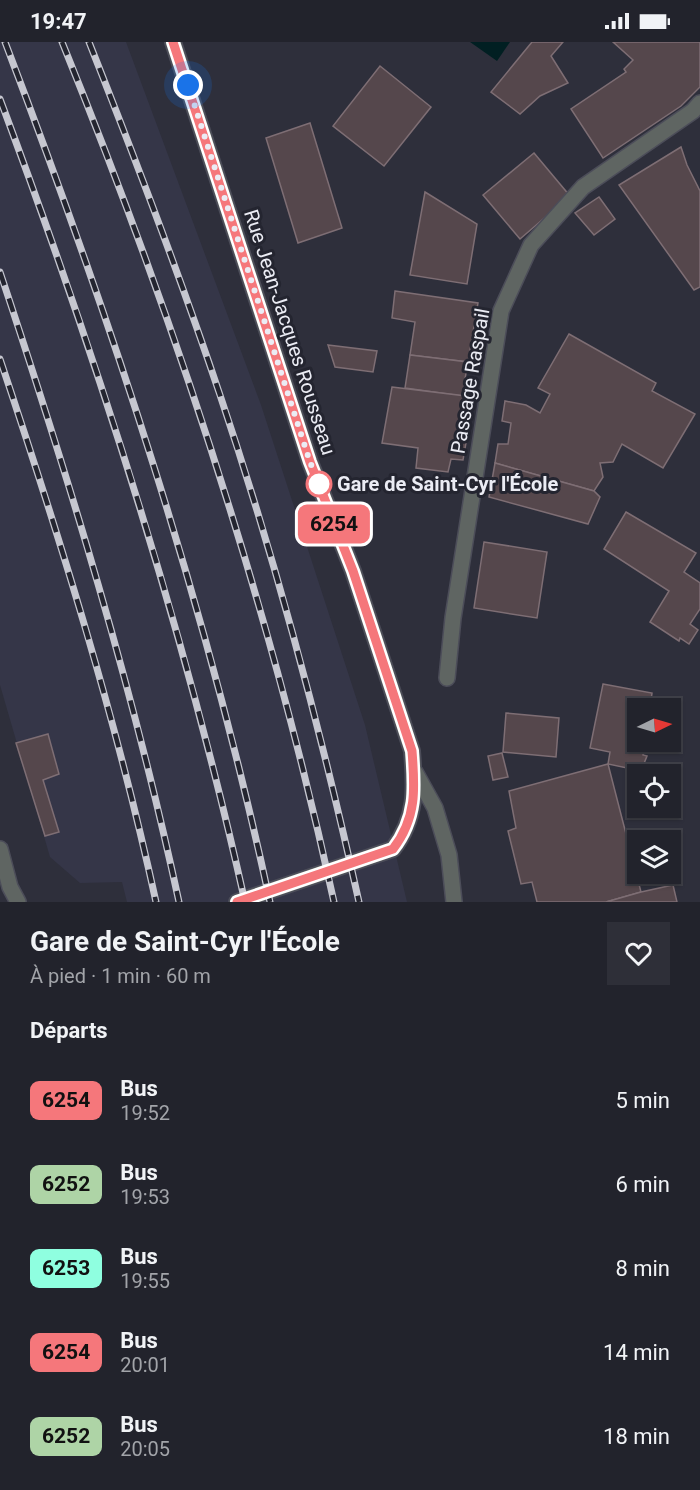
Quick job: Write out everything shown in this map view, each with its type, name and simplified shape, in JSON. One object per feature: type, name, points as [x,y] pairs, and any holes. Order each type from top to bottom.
[{"type":"street","name":"Rue Jean-Jacques Rousseau","points":[[173,42],[310,462],[353,571],[412,751],[415,796],[410,819],[401,839],[393,849],[237,902]]},
{"type":"street","name":"Passage Raspail","points":[[447,678],[453,618],[501,310],[531,245],[583,187],[693,111],[700,103]]},
{"type":"street","points":[[413,770],[435,808],[449,855],[454,902]]},
{"type":"street","points":[[0,849],[10,887],[18,902]]},
{"type":"shaded area","points":[[0,42],[126,42],[261,405],[365,725],[407,902],[127,902],[122,882],[80,883],[50,857],[0,685]]},
{"type":"shaded area","points":[[470,42],[510,42],[497,61]]},
{"type":"building","points":[[532,42],[563,42],[551,56],[568,83],[540,96],[520,114],[491,92]]},
{"type":"building","points":[[613,42],[700,42],[700,87],[681,106],[603,158],[571,109],[626,72],[624,69],[633,60]]},
{"type":"building","points":[[380,66],[431,107],[384,166],[333,126]]},
{"type":"building","points":[[310,123],[342,228],[298,243],[266,138]]},
{"type":"building","points":[[681,147],[700,191],[700,287],[694,290],[619,185]]},
{"type":"building","points":[[534,153],[570,196],[520,239],[483,195]]},
{"type":"building","points":[[425,192],[477,224],[467,284],[410,275]]},
{"type":"building","points":[[599,197],[615,219],[594,235],[575,213]]},
{"type":"building","points":[[395,291],[478,303],[468,362],[410,355],[415,322],[392,318]]},
{"type":"building","points":[[569,334],[656,383],[652,391],[695,414],[663,468],[622,444],[613,462],[600,463],[603,477],[594,491],[495,463],[498,444],[508,444],[511,423],[502,421],[505,401],[526,405],[540,413],[550,394],[538,388]]},
{"type":"building","points":[[328,345],[377,351],[373,372],[335,367]]},
{"type":"building","points":[[410,355],[468,362],[462,396],[405,388]]},
{"type":"building","points":[[392,387],[474,397],[463,460],[451,459],[448,472],[416,468],[418,448],[382,443]]},
{"type":"building","points":[[495,463],[594,491],[600,497],[588,524],[489,497]]},
{"type":"building","points":[[626,512],[696,553],[684,572],[700,583],[700,609],[690,624],[698,630],[689,644],[680,638],[679,641],[650,622],[669,591],[604,549]]},
{"type":"building","points":[[484,542],[547,552],[537,618],[474,608]]},
{"type":"building","points":[[603,684],[652,693],[651,698],[627,698],[627,752],[643,752],[643,755],[647,756],[644,764],[627,764],[627,768],[608,764],[610,752],[590,748]]},
{"type":"building","points":[[506,713],[559,718],[556,757],[503,752]]},
{"type":"building","points":[[48,734],[59,774],[43,780],[59,832],[45,836],[16,743]]},
{"type":"building","points":[[502,753],[508,777],[493,780],[488,756]]},
{"type":"building","points":[[608,764],[627,838],[627,884],[639,884],[641,892],[606,902],[537,902],[532,882],[521,884],[508,831],[516,828],[509,791]]},
{"type":"building","points":[[673,885],[677,902],[606,902],[641,892]]},
{"type":"railway","points":[[5,42],[83,253],[154,467],[217,683],[270,902]]},
{"type":"railway","points":[[62,42],[143,252],[216,466],[250,574],[280,683],[309,792],[334,902]]},
{"type":"railway","points":[[89,42],[205,350],[260,520],[279,583],[329,774],[359,902]]},
{"type":"railway","points":[[0,99],[105,396],[167,597],[195,698],[245,902]]},
{"type":"railway","points":[[0,272],[51,428],[98,584],[141,742],[179,902]]},
{"type":"railway","points":[[0,359],[86,629],[123,765],[156,902]]},
{"type":"bus line","name":"6254","points":[[173,42],[310,462],[353,571],[412,751],[415,796],[410,819],[408,819],[401,839],[393,849],[237,902]]},
{"type":"place","name":"Gare de Saint-Cyr l'École","points":[[319,484]]},
{"type":"route","points":[[188,85],[319,484]]}]
